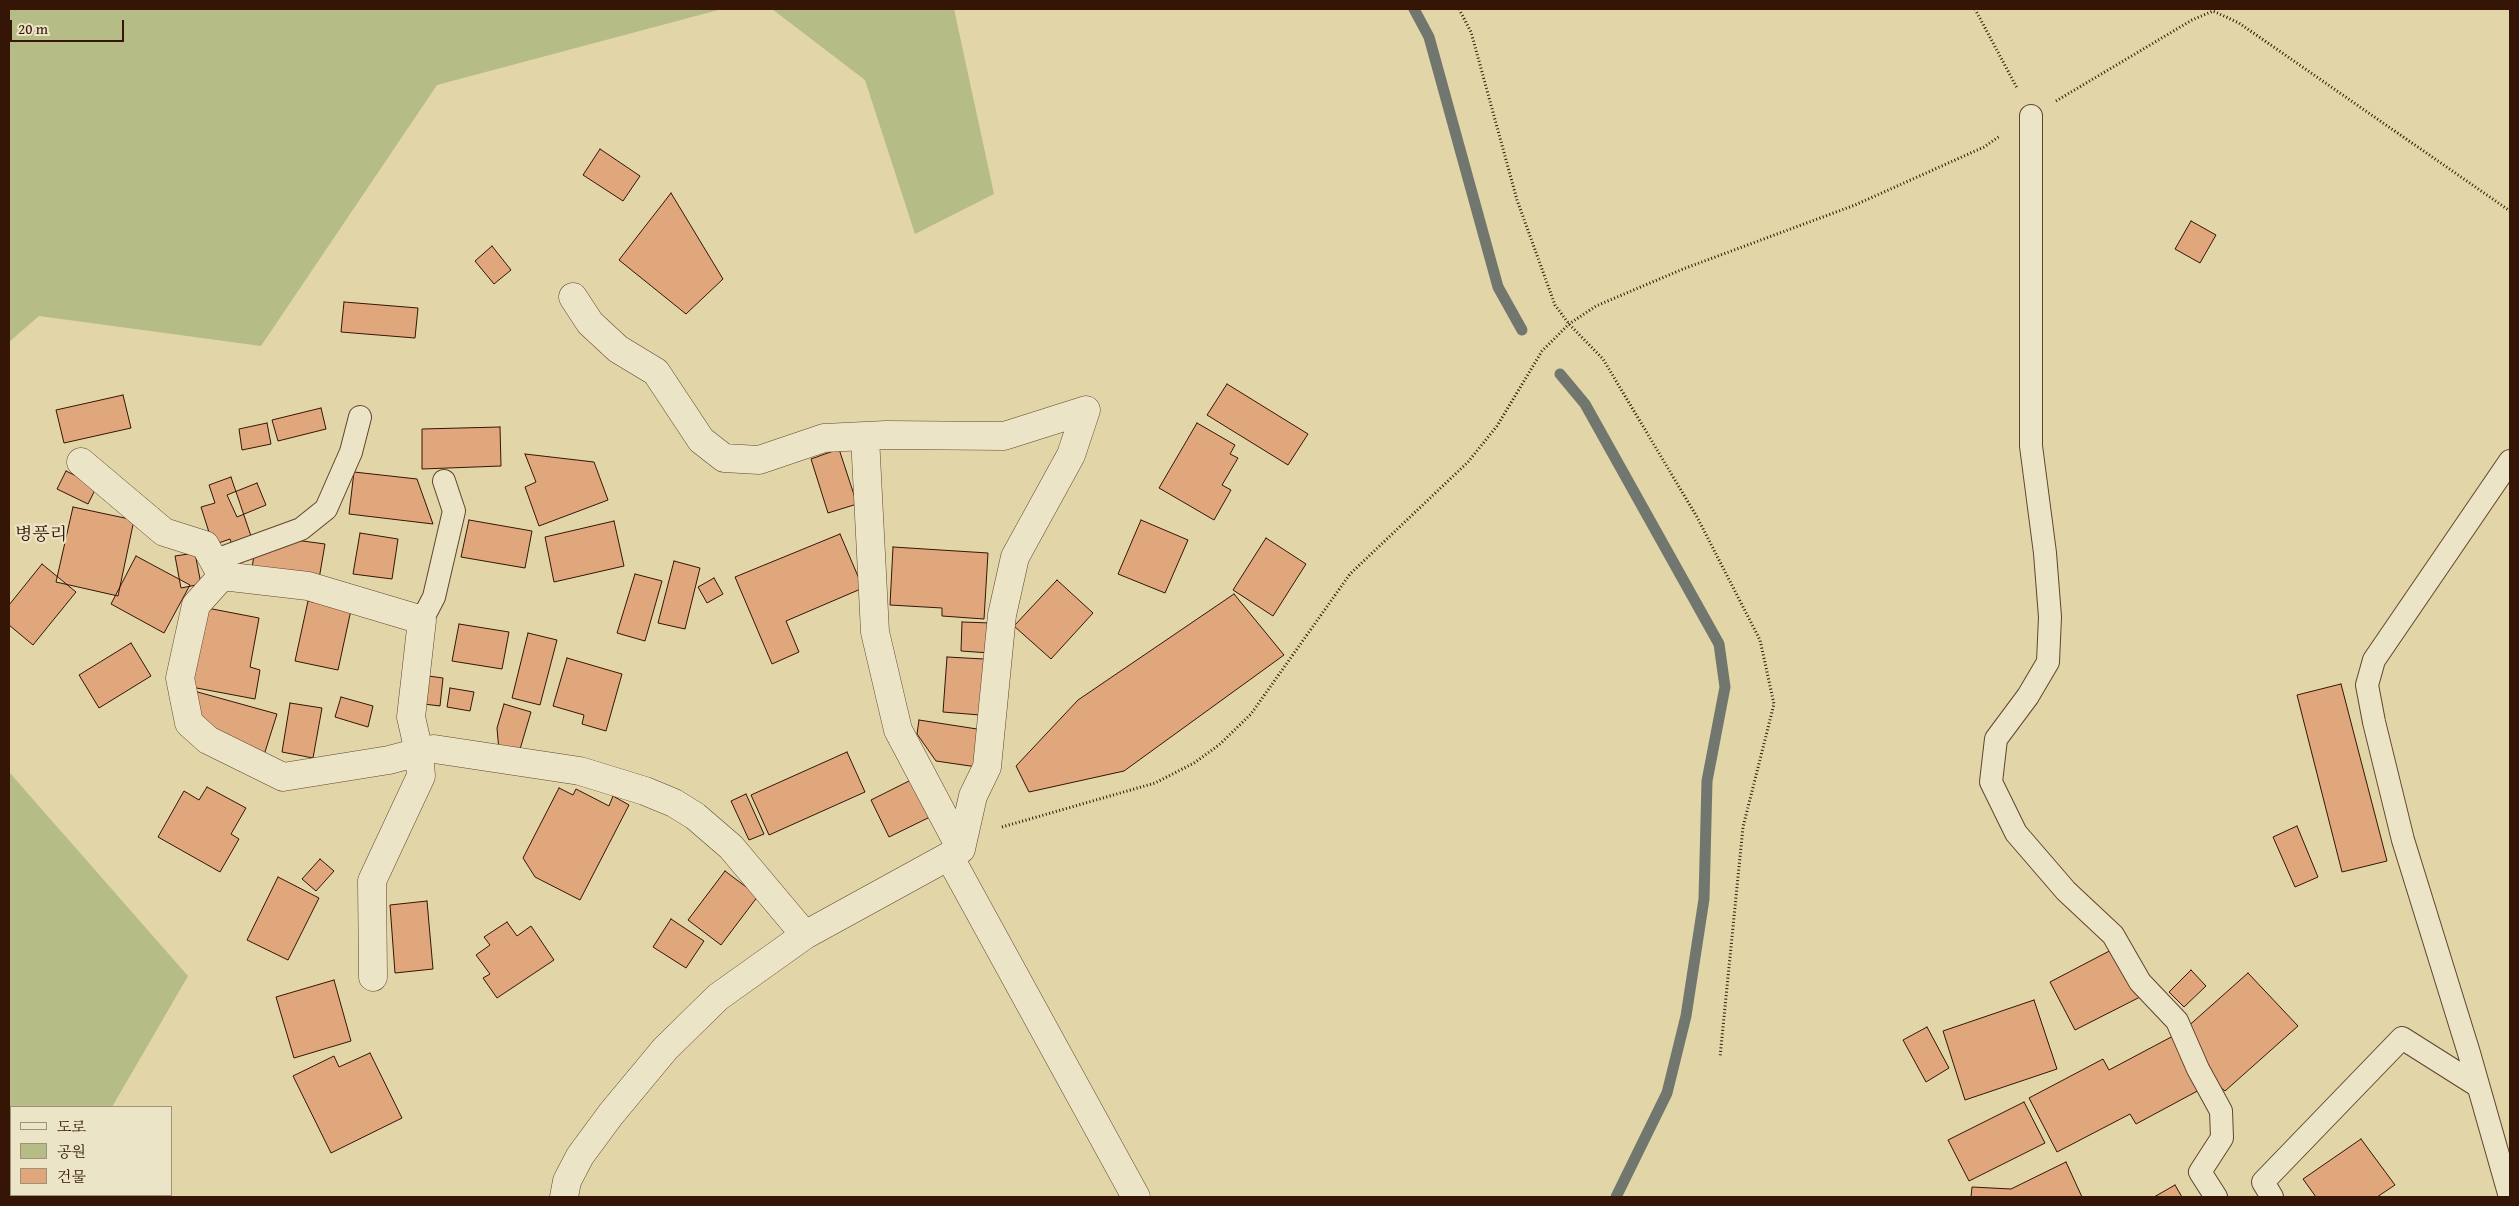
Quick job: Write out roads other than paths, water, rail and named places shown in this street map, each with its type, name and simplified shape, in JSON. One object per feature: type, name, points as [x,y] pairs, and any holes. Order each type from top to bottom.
[{"type":"street","points":[[573,298],[590,323],[618,349],[656,372],[701,440],[724,458],[759,460],[824,438],[886,435],[1004,436],[1086,410],[1071,455],[1015,557],[1002,615],[987,767],[973,796],[961,849],[898,730],[875,632],[865,437]]},
{"type":"street","points":[[81,462],[164,532],[205,545],[218,568],[308,586],[422,620],[411,717],[419,752],[421,776],[372,881],[373,977]]},
{"type":"street","points":[[218,568],[196,605],[180,678],[188,723],[208,740],[284,777],[389,760],[434,749],[580,771],[645,791],[674,803],[695,816],[731,847],[805,935]]},
{"type":"street","points":[[564,1197],[567,1181],[580,1156],[611,1114],[665,1049],[718,997],[805,935],[949,856],[1136,1197]]},
{"type":"lane","points":[[2031,116],[2031,446],[2045,553],[2050,617],[2048,662],[2028,696],[1996,739],[1991,782],[2016,833],[2066,891],[2113,934],[2140,982],[2177,1021],[2198,1069],[2221,1111],[2222,1138],[2200,1172],[2216,1197]]},
{"type":"lane","points":[[218,568],[301,529],[326,509],[352,452],[360,416]]},
{"type":"lane","points":[[2510,460],[2374,660],[2367,685],[2374,722],[2404,840],[2510,1197]]},
{"type":"lane","points":[[422,620],[434,597],[454,511],[444,481]]},
{"type":"lane","points":[[2272,1197],[2263,1182],[2402,1038],[2478,1086]]},
{"type":"waterway","points":[[1414,9],[1429,37],[1498,287],[1522,330]]},
{"type":"waterway","points":[[1560,374],[1585,404],[1719,644],[1725,687],[1707,781],[1704,899],[1686,1016],[1667,1093],[1616,1197]]},
{"type":"district","name":"병풍리","points":[[41,535]]}]
